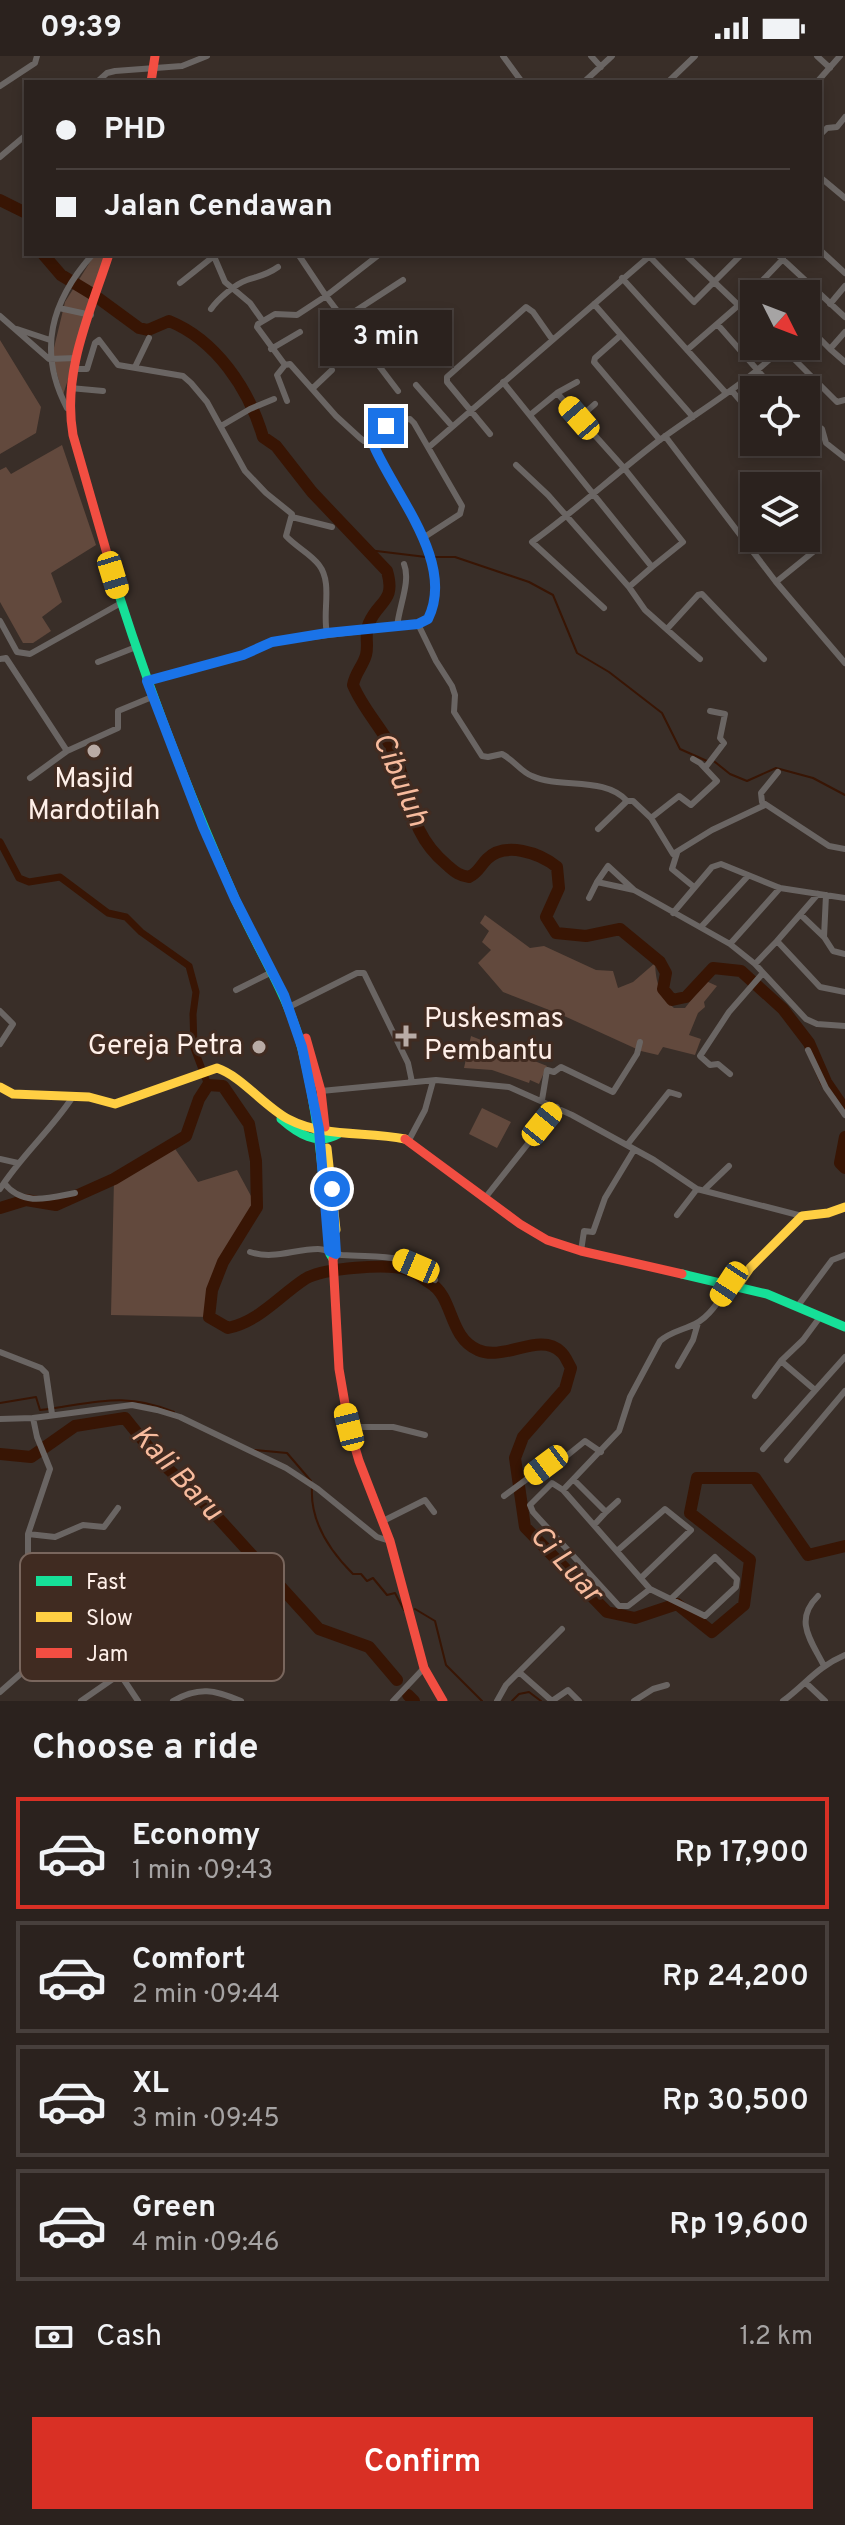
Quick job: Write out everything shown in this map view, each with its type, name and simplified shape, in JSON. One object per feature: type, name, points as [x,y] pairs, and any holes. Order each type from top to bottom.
[{"type":"main road","points":[[151,80],[155,56]]},
{"type":"main road","points":[[108,256],[72,369],[69,411],[79,459],[152,697],[203,827],[235,899],[284,995],[302,1047],[323,1135],[334,1206],[333,1256],[339,1369],[349,1427],[390,1541],[424,1668],[443,1701]]},
{"type":"main road","points":[[284,995],[293,1005],[311,1051],[321,1091],[323,1135]]},
{"type":"main road","points":[[0,1087],[13,1094],[89,1097],[121,1103],[217,1068],[229,1073],[276,1113],[323,1135],[379,1134],[409,1140],[485,1199],[547,1240],[581,1251],[767,1294],[845,1327]]},
{"type":"main road","points":[[733,1286],[802,1216],[845,1207]]},
{"type":"street","points":[[0,86],[38,61],[37,56]]},
{"type":"street","points":[[99,80],[107,73],[182,66],[207,56]]},
{"type":"street","points":[[503,56],[521,80]]},
{"type":"street","points":[[591,56],[601,67]]},
{"type":"street","points":[[586,80],[612,56]]},
{"type":"street","points":[[817,56],[830,68]]},
{"type":"street","points":[[819,80],[840,56]]},
{"type":"street","points":[[670,80],[691,58]]},
{"type":"street","points":[[822,133],[827,128],[837,127],[845,117]]},
{"type":"street","points":[[837,127],[845,135]]},
{"type":"street","points":[[0,157],[24,137]]},
{"type":"street","points":[[822,179],[845,198]]},
{"type":"street","points":[[822,252],[845,273]]},
{"type":"street","points":[[69,411],[55,384],[49,359],[50,340],[59,308],[91,256]]},
{"type":"street","points":[[180,283],[212,256]]},
{"type":"street","points":[[213,256],[225,282],[250,303],[262,320]]},
{"type":"street","points":[[299,256],[398,391]]},
{"type":"street","points":[[377,256],[297,315],[279,313],[257,325],[285,365],[293,365],[336,416],[364,441],[374,438],[391,423],[410,419],[462,506],[455,518],[423,538]]},
{"type":"street","points":[[429,447],[649,256]]},
{"type":"street","points":[[651,256],[693,302],[739,256]]},
{"type":"street","points":[[687,256],[740,304],[687,350]]},
{"type":"street","points":[[762,280],[780,256],[845,317]]},
{"type":"street","points":[[211,309],[246,280],[265,276],[278,267]]},
{"type":"street","points":[[622,278],[687,350],[740,402]]},
{"type":"street","points":[[343,319],[403,280]]},
{"type":"street","points":[[830,304],[845,286]]},
{"type":"street","points":[[594,304],[693,417]]},
{"type":"street","points":[[490,434],[447,382],[447,377],[526,307],[552,339]]},
{"type":"street","points":[[59,308],[92,312]]},
{"type":"street","points":[[0,316],[49,359],[76,358]]},
{"type":"street","points":[[718,325],[761,376]]},
{"type":"street","points":[[13,328],[50,340]]},
{"type":"street","points":[[271,349],[300,332]]},
{"type":"street","points":[[830,349],[845,332]]},
{"type":"street","points":[[621,335],[593,361],[662,438],[776,582],[845,663]]},
{"type":"street","points":[[135,367],[149,338]]},
{"type":"street","points":[[820,339],[845,362]]},
{"type":"street","points":[[72,369],[87,369],[95,343],[99,340],[118,365],[183,376],[197,389],[245,471],[276,502],[289,510],[292,517],[286,536],[318,563],[324,575],[327,633]]},
{"type":"street","points":[[604,608],[532,542],[567,518],[662,438],[757,372],[769,360]]},
{"type":"street","points":[[795,360],[837,402],[845,400]]},
{"type":"street","points":[[285,365],[277,375],[287,401]]},
{"type":"street","points":[[313,388],[332,370]]},
{"type":"street","points":[[503,382],[595,492],[652,567]]},
{"type":"street","points":[[530,415],[557,393],[577,382]]},
{"type":"street","points":[[416,385],[452,426]]},
{"type":"street","points":[[70,388],[103,391]]},
{"type":"street","points":[[557,393],[624,468],[683,542],[629,587]]},
{"type":"street","points":[[221,426],[274,399]]},
{"type":"street","points":[[579,418],[595,404]]},
{"type":"street","points":[[820,427],[826,443],[845,458]]},
{"type":"street","points":[[147,681],[243,655],[272,642],[418,624],[428,619],[436,588],[427,548],[375,449],[374,438]]},
{"type":"street","points":[[516,465],[629,587],[645,610],[700,659]]},
{"type":"street","points":[[292,517],[332,527]]},
{"type":"street","points":[[776,582],[813,552]]},
{"type":"street","points":[[397,627],[399,607],[407,583],[404,564]]},
{"type":"street","points":[[667,629],[702,594],[764,659]]},
{"type":"street","points":[[0,621],[17,652],[30,654],[121,603]]},
{"type":"street","points":[[418,624],[452,686],[454,712],[483,756],[502,754],[529,776],[598,787],[636,802],[651,818],[671,853],[677,853],[712,830],[765,805]]},
{"type":"street","points":[[98,662],[136,647]]},
{"type":"street","points":[[0,659],[6,658],[67,751]]},
{"type":"street","points":[[30,778],[67,751],[118,728],[118,711],[152,697]]},
{"type":"street","points":[[705,768],[724,743],[720,738],[725,714],[710,711]]},
{"type":"street","points":[[651,818],[679,796],[691,805],[717,781],[693,759]]},
{"type":"street","points":[[778,772],[761,793],[765,805],[829,846],[845,849]]},
{"type":"street","points":[[598,829],[627,801]]},
{"type":"street","points":[[677,853],[672,869],[694,887]]},
{"type":"street","points":[[673,913],[717,864],[780,888],[845,898]]},
{"type":"street","points":[[589,898],[608,866],[634,890],[730,944],[755,964],[760,976],[811,1022],[845,1026]]},
{"type":"street","points":[[701,927],[748,876]]},
{"type":"street","points":[[597,882],[634,890]]},
{"type":"street","points":[[730,944],[780,888]]},
{"type":"street","points":[[755,964],[822,894]]},
{"type":"street","points":[[822,894],[824,937]]},
{"type":"street","points":[[801,915],[824,937],[833,951],[845,954]]},
{"type":"street","points":[[777,941],[820,987],[845,992]]},
{"type":"street","points":[[236,990],[272,972]]},
{"type":"street","points":[[293,1005],[357,973],[364,973],[408,1063],[412,1082]]},
{"type":"street","points":[[730,1074],[718,1064],[710,1065],[700,1056],[729,1012],[760,976]]},
{"type":"street","points":[[0,1011],[13,1024],[0,1044]]},
{"type":"street","points":[[542,1100],[547,1070],[554,1072],[561,1067],[613,1092],[637,1054],[640,1042]]},
{"type":"street","points":[[808,1050],[826,1088],[845,1115]]},
{"type":"street","points":[[409,1140],[425,1110],[433,1081]]},
{"type":"street","points":[[321,1091],[433,1081],[509,1087],[557,1107],[631,1147],[700,1190],[802,1216]]},
{"type":"street","points":[[581,1251],[584,1231],[593,1232],[605,1198],[631,1147],[669,1092],[679,1095]]},
{"type":"street","points":[[72,1098],[2,1186],[31,1200],[75,1193]]},
{"type":"street","points":[[485,1199],[557,1107]]},
{"type":"street","points":[[0,1159],[18,1163]]},
{"type":"street","points":[[677,1215],[700,1190],[729,1166]]},
{"type":"street","points":[[250,1252],[283,1256],[317,1249],[333,1256],[392,1256],[416,1266],[435,1280]]},
{"type":"street","points":[[797,1307],[832,1260],[845,1255]]},
{"type":"street","points":[[563,1490],[619,1431],[630,1397],[660,1341],[698,1323],[733,1286]]},
{"type":"street","points":[[755,1396],[820,1317]]},
{"type":"street","points":[[678,1366],[693,1340],[698,1323]]},
{"type":"street","points":[[0,1352],[41,1368],[49,1381],[52,1410]]},
{"type":"street","points":[[763,1449],[845,1357]]},
{"type":"street","points":[[781,1361],[815,1390]]},
{"type":"street","points":[[787,1460],[845,1391]]},
{"type":"street","points":[[0,1419],[33,1418],[52,1410],[132,1405],[180,1417],[286,1468],[318,1489],[377,1537],[390,1541]]},
{"type":"street","points":[[28,1553],[28,1534],[50,1469],[33,1418]]},
{"type":"street","points":[[349,1427],[401,1428],[425,1435]]},
{"type":"street","points":[[504,1496],[546,1465],[553,1467],[585,1441],[601,1452]]},
{"type":"street","points":[[574,1480],[606,1512]]},
{"type":"street","points":[[650,1589],[628,1606],[619,1606],[529,1508],[549,1485],[557,1484],[650,1589],[705,1616],[736,1587],[737,1579],[715,1557],[672,1598]]},
{"type":"street","points":[[383,1521],[425,1500],[434,1512]]},
{"type":"street","points":[[594,1525],[618,1501]]},
{"type":"street","points":[[28,1534],[55,1537],[83,1525],[104,1527],[118,1508]]},
{"type":"street","points":[[617,1551],[665,1509],[691,1530],[641,1578]]},
{"type":"street","points":[[818,1596],[805,1614],[805,1623],[823,1664]]},
{"type":"street","points":[[497,1701],[506,1685],[562,1629]]},
{"type":"street","points":[[783,1701],[806,1683],[823,1664],[845,1655]]},
{"type":"street","points":[[393,1701],[424,1668]]},
{"type":"street","points":[[519,1672],[552,1701],[568,1690],[579,1701]]},
{"type":"street","points":[[0,1692],[20,1674]]},
{"type":"street","points":[[81,1701],[110,1681]]},
{"type":"street","points":[[125,1681],[138,1701]]},
{"type":"street","points":[[806,1683],[825,1701]]},
{"type":"street","points":[[634,1701],[653,1689],[667,1685]]},
{"type":"street","points":[[173,1701],[189,1692],[214,1690],[241,1701]]},
{"type":"shaded area","points":[[94,256],[107,256],[63,395],[52,356],[65,302]]},
{"type":"shaded area","points":[[0,340],[41,407],[36,433],[0,454]]},
{"type":"shaded area","points":[[62,445],[96,545],[51,573],[62,602],[42,617],[51,631],[33,643],[23,643],[0,602],[0,470],[6,467],[11,474]]},
{"type":"shaded area","points":[[485,915],[530,948],[544,946],[596,970],[613,971],[618,988],[633,982],[655,963],[659,988],[674,1008],[685,1008],[706,981],[717,986],[704,1002],[705,1007],[698,1013],[689,1035],[701,1039],[695,1055],[663,1047],[658,1055],[641,1051],[503,992],[478,963],[491,950],[482,942],[489,931],[480,923]]},
{"type":"shaded area","points":[[471,1036],[547,1066],[539,1084],[492,1070],[464,1068]]},
{"type":"shaded area","points":[[482,1108],[511,1122],[497,1148],[469,1134]]},
{"type":"shaded area","points":[[171,1143],[198,1182],[237,1170],[257,1207],[231,1247],[209,1317],[111,1315],[114,1179]]},
{"type":"waterway","points":[[0,200],[24,212]]},
{"type":"waterway","name":"Cibuluh","points":[[45,256],[61,275],[139,328],[148,330],[169,321],[202,340],[239,384],[263,437],[276,446],[312,492],[387,571],[388,595],[369,623],[366,655],[353,685],[393,750],[414,817],[435,853],[454,871],[469,877],[487,859],[503,851],[522,851],[550,862],[557,867],[559,888],[546,917],[556,933],[586,936],[620,929],[660,962],[666,973],[663,989],[672,1000],[686,997],[713,968],[741,971],[783,1009],[809,1043],[826,1082],[845,1110]]},
{"type":"waterway","points":[[368,550],[426,557]]},
{"type":"waterway","points":[[433,557],[455,557],[529,582],[553,595],[577,653],[609,672],[662,713],[680,749],[707,761]]},
{"type":"waterway","points":[[715,762],[730,774],[747,781],[776,768],[813,778],[845,795]]},
{"type":"waterway","points":[[0,842],[19,878],[29,882],[60,877],[108,913],[126,917],[141,932],[189,966],[196,992],[194,1048],[208,1085]]},
{"type":"waterway","name":"Ci Luar","points":[[0,1208],[26,1200],[56,1205],[114,1179],[186,1136],[199,1099],[208,1085],[223,1086],[249,1124],[256,1161],[257,1207],[223,1262],[212,1290],[209,1317],[228,1328],[260,1314],[314,1275],[356,1268],[399,1268],[414,1272],[438,1289],[461,1336],[478,1350],[488,1353],[543,1345],[561,1352],[571,1368],[565,1389],[523,1437],[515,1458],[525,1527],[607,1612],[635,1618],[677,1604],[712,1632],[744,1605],[750,1560],[690,1513],[697,1478],[755,1478],[808,1555],[845,1546]]},
{"type":"waterway","name":"Cibuluh","points":[[845,1137],[840,1163],[845,1168]]},
{"type":"waterway","points":[[0,1403],[36,1397],[40,1410],[49,1409]]},
{"type":"waterway","points":[[55,1408],[115,1400],[143,1402],[174,1412]]},
{"type":"waterway","name":"Kali Baru","points":[[0,1454],[31,1457],[75,1426],[125,1418],[158,1459],[250,1553]]},
{"type":"waterway","points":[[255,1450],[287,1453],[311,1481]]},
{"type":"waterway","points":[[312,1488],[318,1524],[337,1556],[353,1574],[361,1574],[367,1581],[373,1578],[387,1595],[395,1593],[404,1610]]},
{"type":"waterway","name":"Kali Baru","points":[[284,1590],[319,1629],[369,1647],[397,1680]]},
{"type":"waterway","points":[[415,1609],[435,1621],[446,1665],[482,1701]]},
{"type":"waterway","points":[[512,1701],[519,1694],[529,1692],[541,1701]]},
{"type":"waterway","name":"Kali Baru","points":[[408,1695],[414,1701]]},
{"type":"traffic: fast","points":[[118,592],[157,706],[201,819],[296,1028],[313,1100],[333,1259]]},
{"type":"traffic: fast","points":[[281,1119],[308,1137],[323,1139],[338,1134]]},
{"type":"traffic: fast","points":[[682,1274],[767,1294],[845,1327]]},
{"type":"traffic: slow","points":[[0,1087],[13,1094],[89,1097],[115,1104],[217,1068],[235,1078],[279,1113],[302,1125],[331,1132],[405,1139]]},
{"type":"traffic: slow","points":[[327,1148],[336,1230]]},
{"type":"traffic: slow","points":[[737,1287],[750,1268],[802,1216],[845,1207]]},
{"type":"traffic: jam","points":[[151,80],[155,56]]},
{"type":"traffic: jam","points":[[108,256],[80,343],[71,388],[71,412],[73,435],[118,592]]},
{"type":"traffic: jam","points":[[306,1038],[321,1091],[325,1127]]},
{"type":"traffic: jam","points":[[405,1139],[520,1224],[547,1240],[682,1274]]},
{"type":"traffic: jam","points":[[335,1255],[339,1369],[349,1427],[390,1541],[424,1668],[443,1701]]},
{"type":"place","name":"Masjid Mardotilah","points":[[94,751]]},
{"type":"place","name":"Puskesmas Pembantu","points":[[406,1036]]},
{"type":"place","name":"Gereja Petra","points":[[259,1047]]},
{"type":"route","points":[[332,1189],[336,1254],[329,1251],[319,1129],[302,1047],[284,995],[235,899],[203,827],[147,681],[243,655],[272,642],[418,624],[428,619],[436,588],[427,548],[374,446],[374,438],[386,426]]}]
